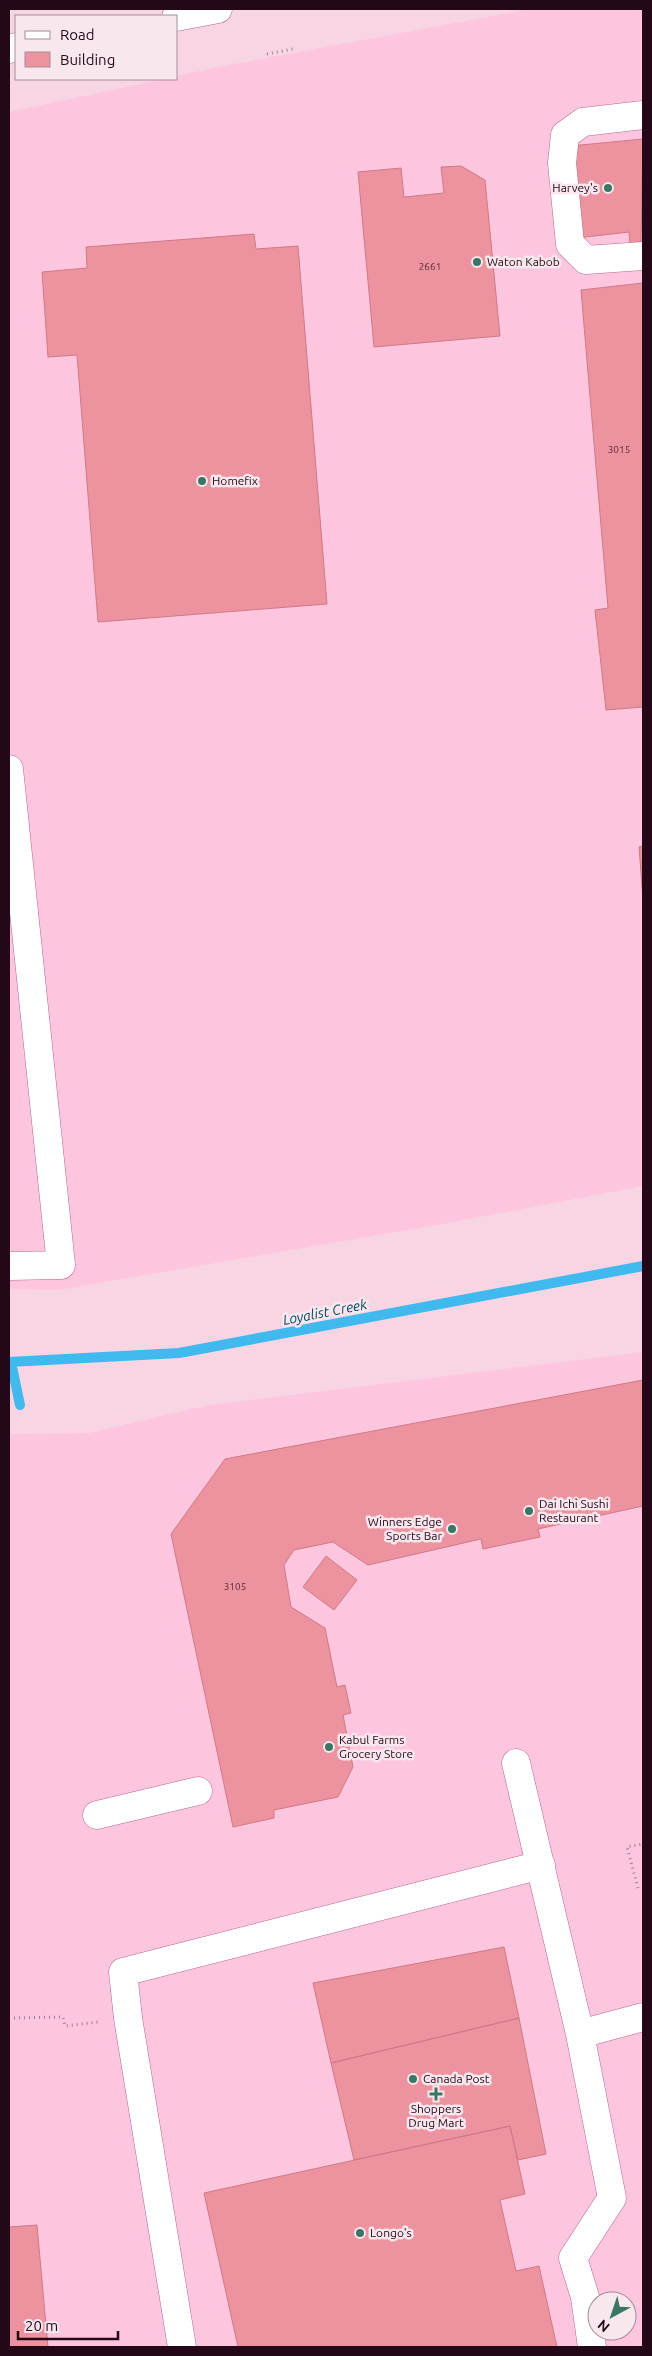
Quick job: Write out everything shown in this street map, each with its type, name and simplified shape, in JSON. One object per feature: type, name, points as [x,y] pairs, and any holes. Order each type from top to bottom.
[{"type":"main road","points":[[178,17],[218,9]]},
{"type":"main road","points":[[643,115],[583,122],[565,135],[562,163],[570,244],[586,260],[643,256]]},
{"type":"main road","points":[[9,769],[61,1265],[9,1266]]},
{"type":"main road","points":[[516,1763],[580,2034],[612,2198],[573,2258],[585,2297],[592,2347]]},
{"type":"main road","points":[[97,1815],[198,1791]]},
{"type":"main road","points":[[182,2347],[128,2018],[123,1972],[541,1866]]},
{"type":"main road","points":[[580,2034],[643,2017]]},
{"type":"path","points":[[267,54],[293,48]]},
{"type":"path","points":[[638,1888],[627,1847],[643,1844]]},
{"type":"path","points":[[9,2018],[63,2017],[65,2026],[128,2018]]},
{"type":"shaded area","points":[[530,9],[643,9],[643,1186],[443,1224],[58,1290],[9,1289],[9,112],[159,80],[178,80],[178,76]]},
{"type":"shaded area","points":[[643,1352],[643,2347],[9,2347],[9,1434],[89,1433],[209,1405]]},
{"type":"building","name":"Harvey's","points":[[643,139],[641,244],[630,245],[629,232],[577,238],[570,146]]},
{"type":"building","points":[[461,166],[485,180],[500,336],[374,347],[358,172],[401,168],[404,197],[444,193],[441,167]]},
{"type":"building","name":"Homefix","points":[[254,234],[256,249],[298,246],[327,604],[98,622],[77,355],[48,357],[42,272],[87,268],[86,247]]},
{"type":"building","points":[[643,283],[643,707],[606,710],[595,610],[608,608],[581,290]]},
{"type":"building","points":[[643,846],[643,899],[639,847]]},
{"type":"building","points":[[643,1380],[643,1506],[538,1529],[540,1537],[483,1549],[481,1539],[368,1565],[333,1542],[294,1550],[284,1565],[291,1607],[325,1628],[337,1687],[345,1685],[351,1713],[343,1715],[353,1767],[338,1797],[274,1810],[274,1818],[233,1827],[171,1534],[225,1459]]},
{"type":"building","points":[[326,1556],[357,1580],[334,1610],[303,1587]]},
{"type":"building","points":[[504,1947],[519,2018],[331,2063],[313,1983]]},
{"type":"building","name":"Shoppers Drug Mart","points":[[519,2018],[546,2154],[518,2160],[510,2126],[354,2160],[331,2063]]},
{"type":"building","name":"Longo's","points":[[510,2126],[525,2194],[500,2200],[516,2271],[539,2266],[557,2347],[238,2347],[204,2193]]},
{"type":"building","points":[[37,2225],[48,2347],[9,2347],[9,2227]]},
{"type":"waterway","name":"Loyalist Creek","points":[[9,1362],[179,1353],[643,1266]]},
{"type":"waterway","points":[[11,1362],[20,1405]]},
{"type":"place","name":"Harvey's","points":[[608,188]]},
{"type":"place","name":"Waton Kabob","points":[[477,262]]},
{"type":"place","name":"Homefix","points":[[202,481]]},
{"type":"place","name":"Dai Ichi Sushi Restaurant","points":[[529,1511]]},
{"type":"place","name":"Winners Edge Sports Bar","points":[[452,1529]]},
{"type":"place","name":"Kabul Farms Grocery Store","points":[[329,1747]]},
{"type":"place","name":"Canada Post","points":[[413,2079]]},
{"type":"place","name":"Shoppers Drug Mart","points":[[436,2094]]},
{"type":"place","name":"Longo's","points":[[360,2233]]}]
